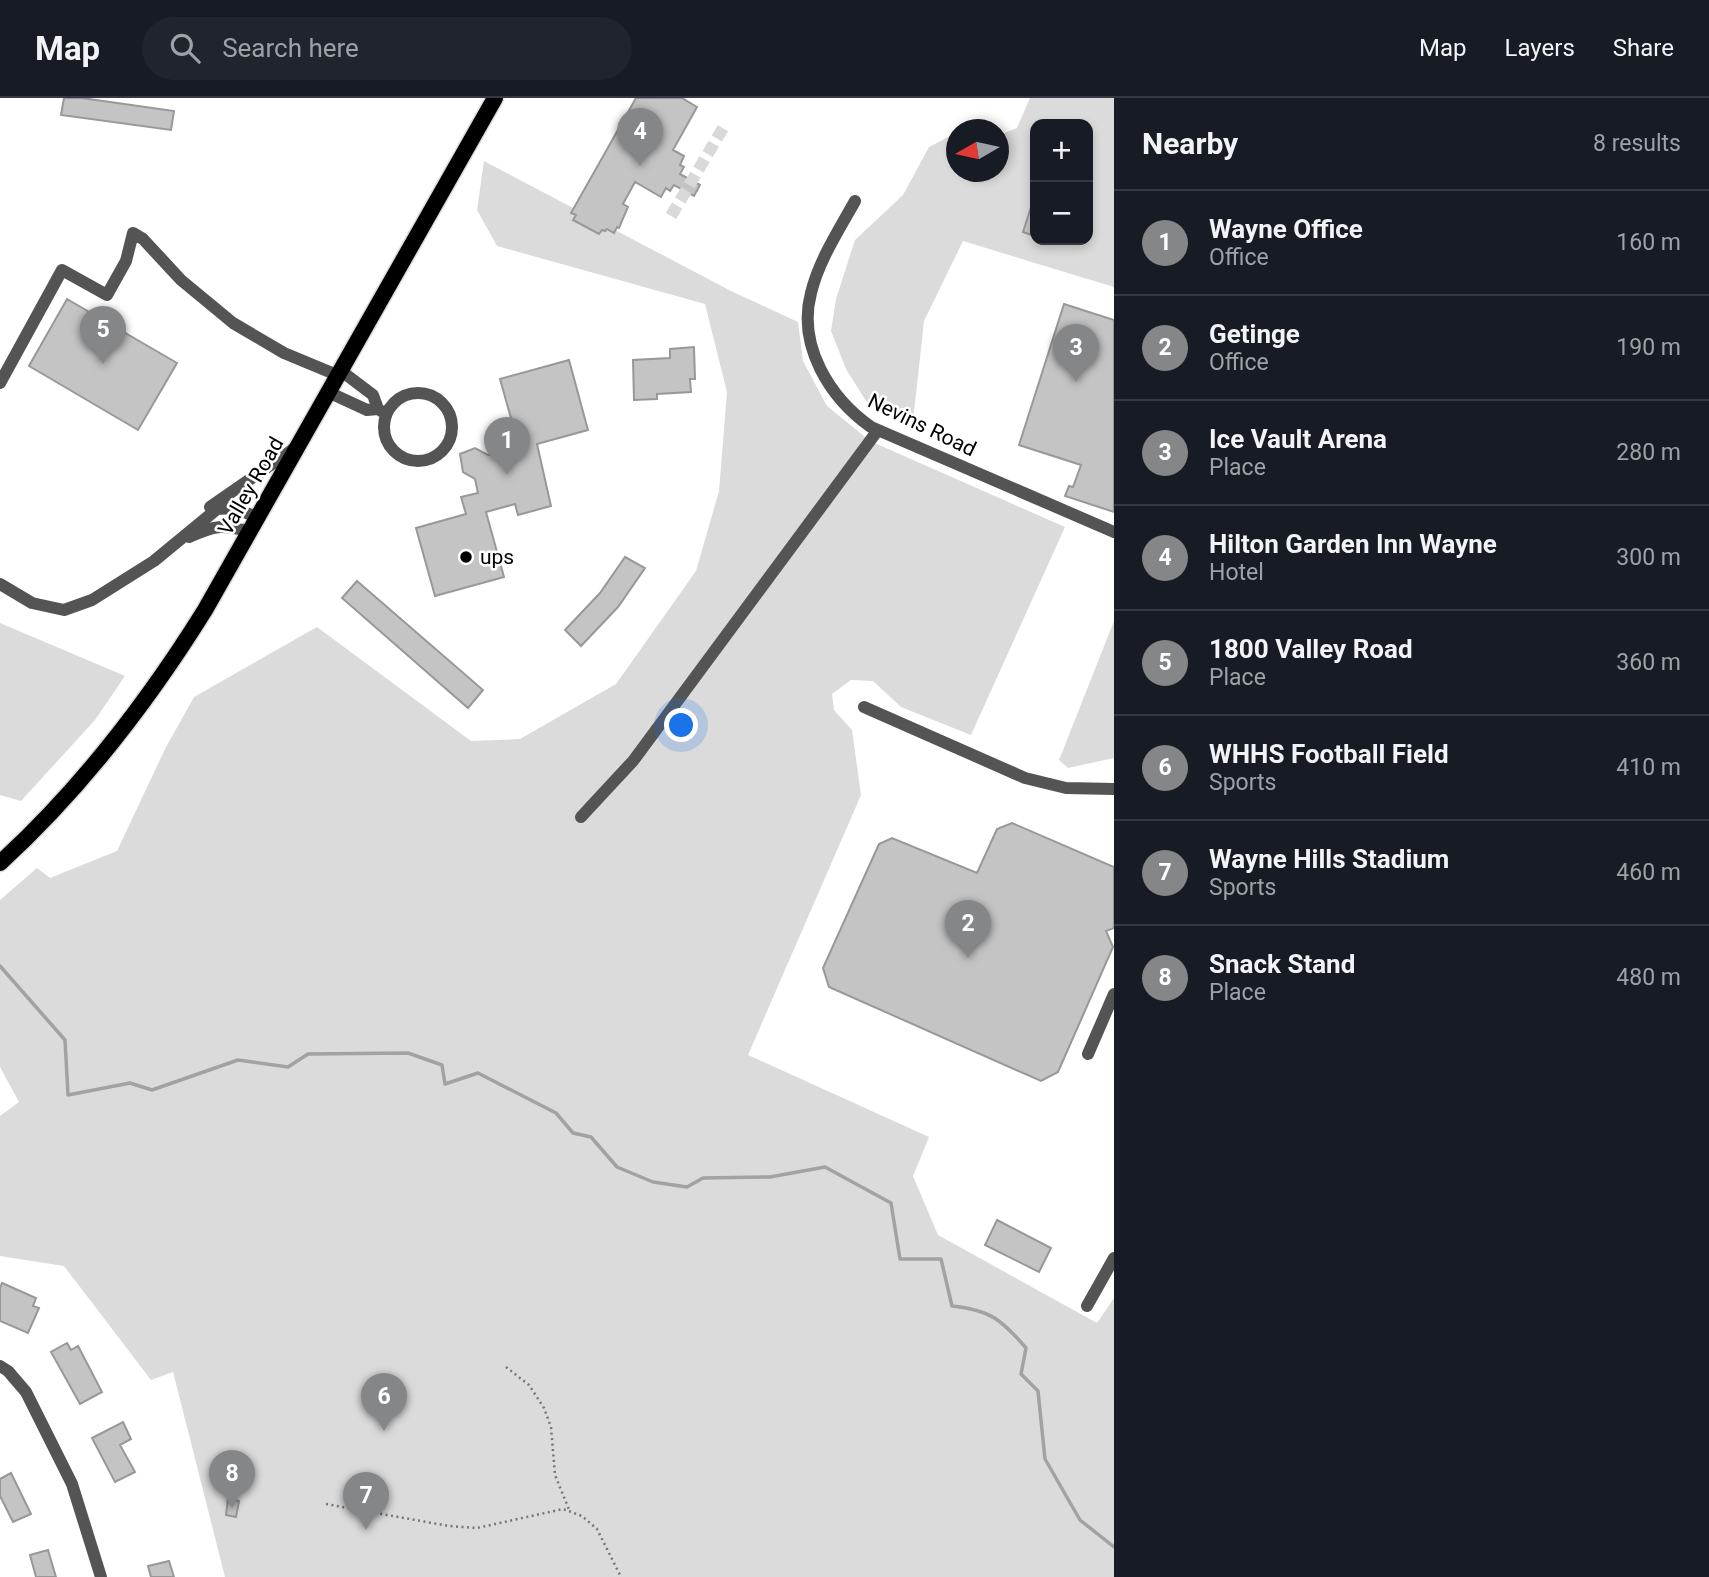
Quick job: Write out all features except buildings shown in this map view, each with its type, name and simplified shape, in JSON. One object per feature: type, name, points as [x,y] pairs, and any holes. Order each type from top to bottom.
[{"type":"main road","name":"Valley Road","points":[[0,863],[79,782],[146,701],[205,610],[495,98]]},
{"type":"street","name":"Nevins Road","points":[[855,201],[820,264],[810,295],[811,342],[820,369],[833,392],[852,413],[878,430],[1114,532]]},
{"type":"street","points":[[0,383],[62,270],[107,295],[126,261],[133,233],[143,239],[181,280],[233,323],[284,353],[339,372],[373,395],[382,412],[387,441],[394,451],[404,458],[420,460],[435,456],[446,448],[451,438],[450,414],[431,397],[418,394],[404,397],[382,412],[367,410],[328,392]]},
{"type":"street","points":[[581,817],[633,761],[878,430]]},
{"type":"street","points":[[176,542],[201,514],[298,446]]},
{"type":"street","points":[[0,584],[33,603],[64,610],[92,600],[154,561],[217,509],[233,508],[253,524]]},
{"type":"street","points":[[176,542],[213,526],[253,524]]},
{"type":"street","points":[[864,707],[1025,778],[1066,788],[1114,789]]},
{"type":"street","points":[[1088,1054],[1114,995]]},
{"type":"street","points":[[1087,1306],[1114,1258]]},
{"type":"street","points":[[0,1366],[14,1377],[26,1392],[72,1484],[101,1577]]},
{"type":"path","points":[[506,1367],[529,1385],[544,1408],[551,1427],[555,1475],[570,1512]]},
{"type":"path","points":[[326,1504],[449,1526],[477,1528],[563,1509],[582,1516],[597,1529],[621,1577]]},
{"type":"shaded area","points":[[1030,98],[1114,98],[1114,287],[963,241],[924,321],[913,421],[894,418],[866,401],[846,369],[831,331],[836,299],[855,240],[903,195],[929,147],[946,138],[946,182],[1009,182],[1009,131],[1017,128]]},
{"type":"shaded area","points":[[484,161],[731,291],[798,322],[803,361],[827,406],[870,441],[1065,527],[971,735],[901,707],[873,681],[851,680],[832,694],[834,710],[852,730],[861,795],[748,1055],[929,1137],[913,1176],[938,1235],[1097,1323],[1114,1298],[1114,1577],[225,1577],[173,1372],[151,1380],[64,1266],[0,1256],[0,1116],[19,1102],[0,1067],[0,900],[37,868],[50,878],[117,851],[165,749],[194,697],[317,627],[471,741],[520,739],[616,684],[696,571],[719,491],[727,392],[705,304],[497,246],[477,210]]},
{"type":"shaded area","points":[[1114,621],[1114,758],[1068,768],[1059,760]]},
{"type":"shaded area","points":[[0,623],[125,676],[95,720],[21,801],[0,795]]},
{"type":"waterway","points":[[0,966],[65,1040],[68,1095],[130,1083],[152,1090],[238,1060],[288,1067],[308,1054],[408,1053],[442,1065],[445,1084],[478,1073],[556,1113],[573,1133],[591,1137],[617,1167],[653,1182],[687,1187],[703,1178],[770,1177],[825,1167],[891,1203],[900,1259],[941,1259],[952,1306],[986,1313],[1002,1323],[1026,1348],[1021,1374],[1038,1391],[1045,1459],[1080,1520],[1114,1547]]},
{"type":"tunnel","points":[[671,216],[726,123]]},
{"type":"place","name":"Hilton Garden Inn Wayne","points":[[640,166]]},
{"type":"place","name":"1800 Valley Road","points":[[103,364]]},
{"type":"place","name":"Ice Vault Arena","points":[[1076,382]]},
{"type":"place","name":"Wayne Office","points":[[507,475]]},
{"type":"place","name":"ups","points":[[466,557]]},
{"type":"place","name":"Getinge","points":[[968,958]]},
{"type":"place","name":"WHHS Football Field","points":[[384,1431]]},
{"type":"place","name":"Snack Stand","points":[[232,1508]]},
{"type":"place","name":"Wayne Hills Stadium","points":[[366,1530]]}]
